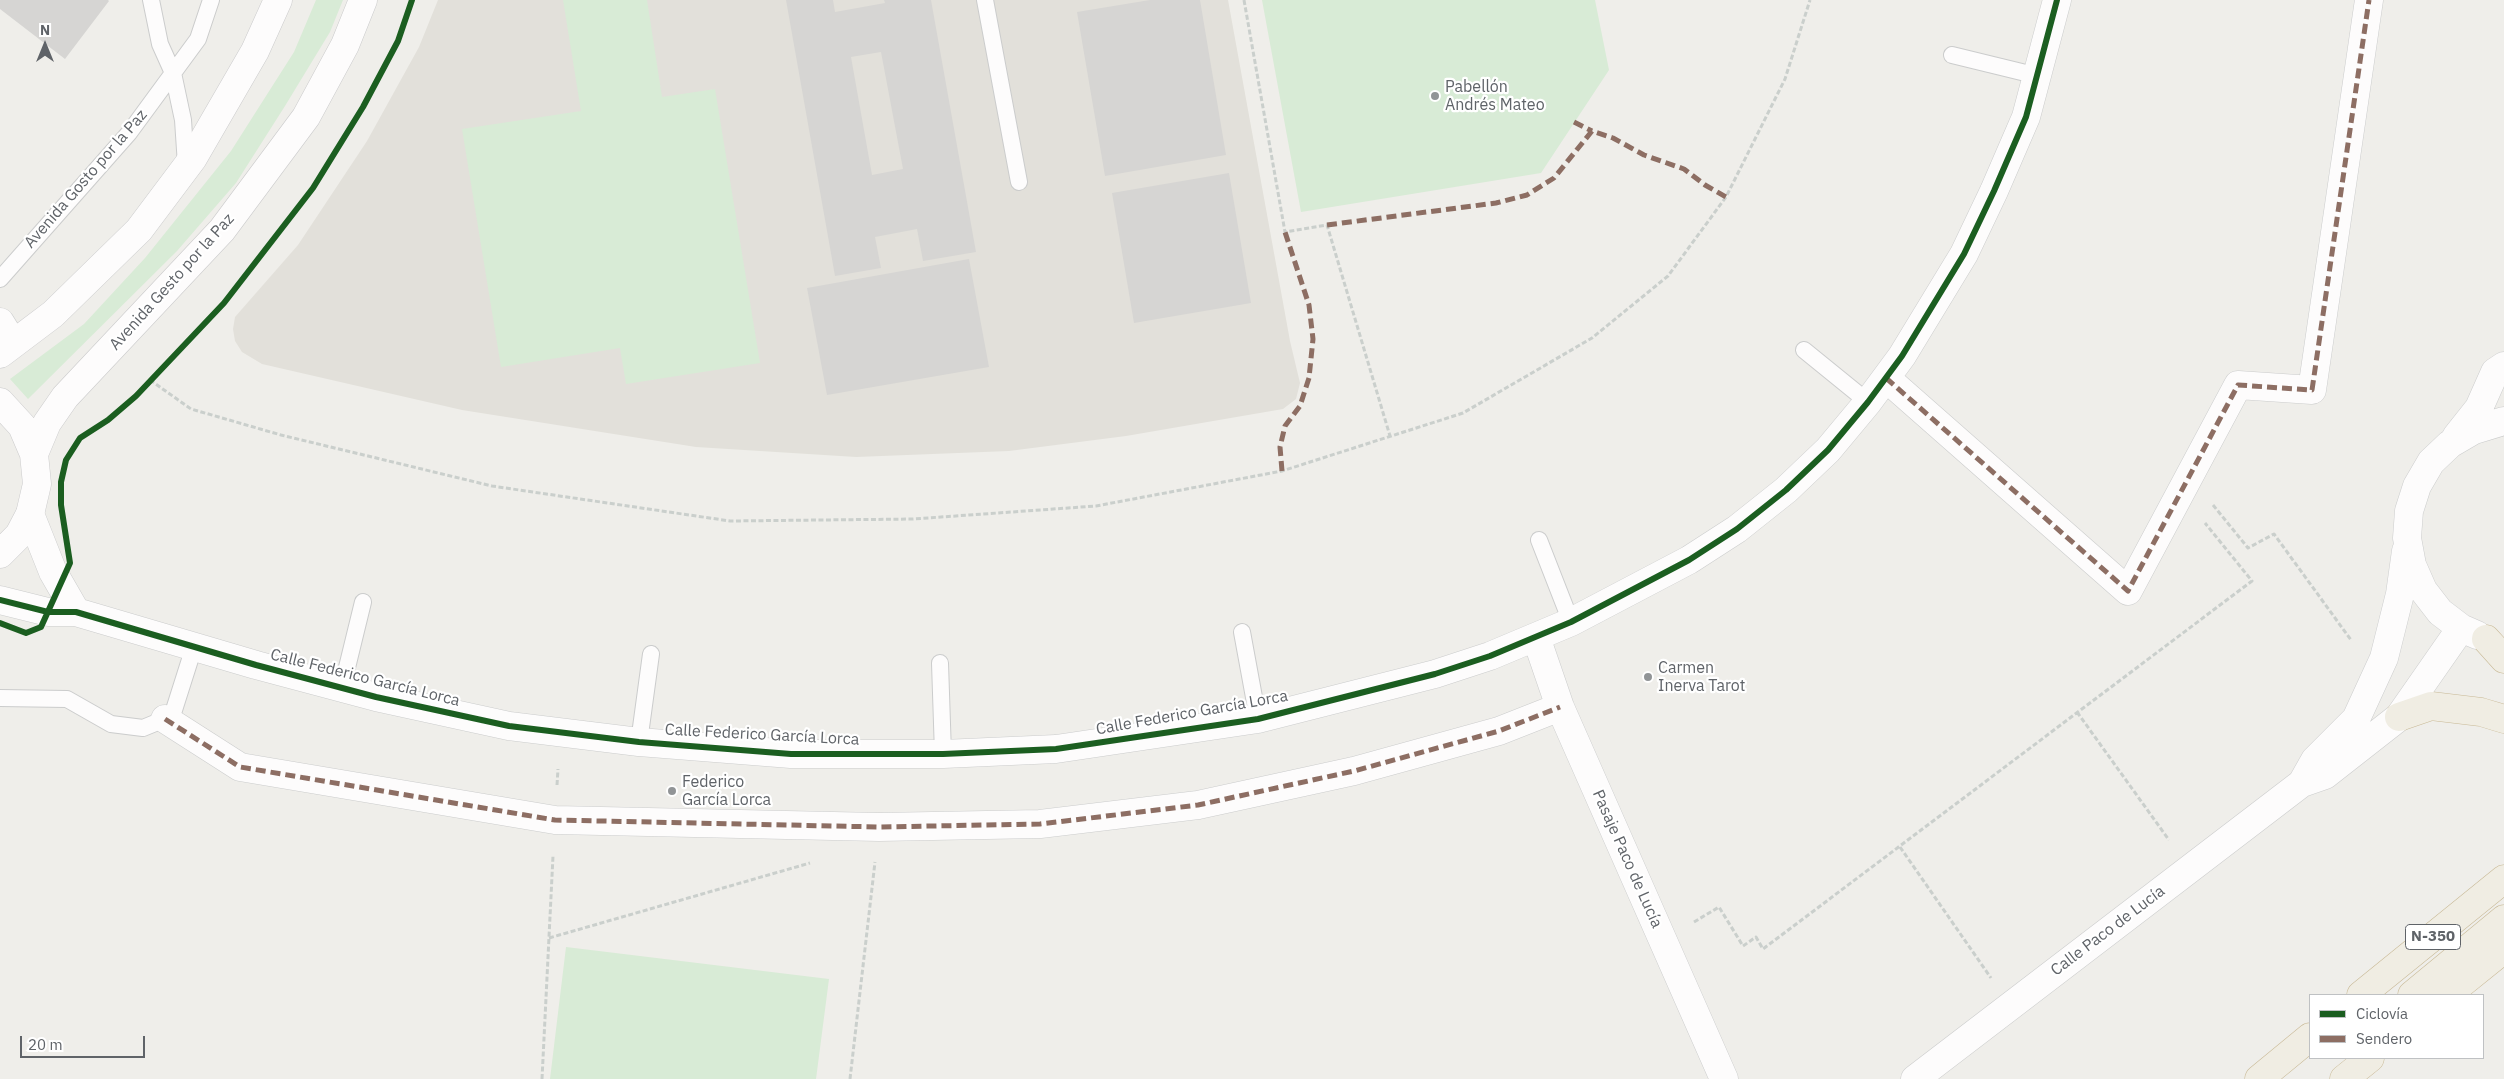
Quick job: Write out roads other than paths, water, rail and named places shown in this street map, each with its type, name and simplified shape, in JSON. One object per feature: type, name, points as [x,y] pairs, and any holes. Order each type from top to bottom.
[{"type":"highway","points":[[2495,641],[2504,659]]},
{"type":"highway","points":[[2399,717],[2431,706],[2481,712],[2504,719]]},
{"type":"highway","name":"N-350","points":[[2362,994],[2504,879]]},
{"type":"highway","points":[[2413,994],[2504,919]]},
{"type":"highway","points":[[2448,994],[2504,949]]},
{"type":"highway","points":[[2259,1079],[2309,1038]]},
{"type":"highway","points":[[2333,1079],[2351,1059]]},
{"type":"highway","points":[[2344,1079],[2369,1059]]},
{"type":"street","points":[[4,340],[53,314],[138,230],[186,167],[255,51],[278,0]]},
{"type":"street","name":"Avenida Gesto por la Paz","points":[[34,454],[47,423],[64,397],[222,230],[306,117],[345,45],[363,0]]},
{"type":"street","name":"Calle Federico García Lorca","points":[[0,600],[48,612],[76,612],[342,688],[509,726],[639,742],[791,754],[943,754],[1056,749],[1258,719],[1435,674],[1536,637],[1570,622],[1689,560],[1736,529],[1786,490],[1828,450],[1886,378],[1936,303],[1964,254],[1994,192],[2026,117],[2056,0]]},
{"type":"street","points":[[1886,378],[2128,591],[2238,385],[2312,390],[2369,0]]},
{"type":"street","points":[[2495,641],[2461,628],[2440,612],[2423,590],[2412,565],[2407,538],[2409,511],[2417,486],[2431,462],[2450,444],[2479,408],[2495,372],[2504,366]]},
{"type":"street","points":[[0,402],[22,426],[34,454],[37,484],[30,514],[18,535],[0,554]]},
{"type":"street","points":[[2450,444],[2474,430],[2504,421]]},
{"type":"street","points":[[30,514],[53,572],[76,612]]},
{"type":"street","name":"Calle Paco de Lucía","points":[[2302,783],[2315,760],[2356,719],[2384,658],[2400,594],[2407,538]]},
{"type":"street","name":"Calle Paco de Lucía","points":[[1915,1079],[2302,783],[2325,775],[2399,717],[2461,628]]},
{"type":"street","name":"Pasaje Paco de Lucía","points":[[1536,637],[1560,707],[1724,1079]]},
{"type":"street","points":[[166,719],[240,767],[555,820],[879,827],[1040,824],[1198,805],[1354,770],[1490,734],[1560,707]]},
{"type":"lane","points":[[151,0],[160,44],[173,73],[183,120],[186,167]]},
{"type":"lane","name":"Avenida Gosto por la Paz","points":[[0,279],[129,133],[198,39],[212,0]]},
{"type":"lane","points":[[986,0],[1019,182]]},
{"type":"lane","points":[[1952,55],[2038,76]]},
{"type":"lane","points":[[1804,350],[1868,402]]},
{"type":"lane","points":[[1539,540],[1570,622]]},
{"type":"lane","points":[[342,688],[363,602]]},
{"type":"lane","points":[[1242,632],[1258,719]]},
{"type":"lane","points":[[0,698],[67,699],[110,724],[127,728],[143,728],[166,719],[174,710],[194,647]]},
{"type":"lane","points":[[639,742],[651,654]]},
{"type":"lane","points":[[940,663],[943,754]]},
{"type":"place","name":"Pabellón Andrés Mateo","points":[[1435,96]]},
{"type":"place","name":"Carmen Inerva Tarot","points":[[1648,677]]},
{"type":"place","name":"Federico García Lorca","points":[[672,791]]}]
